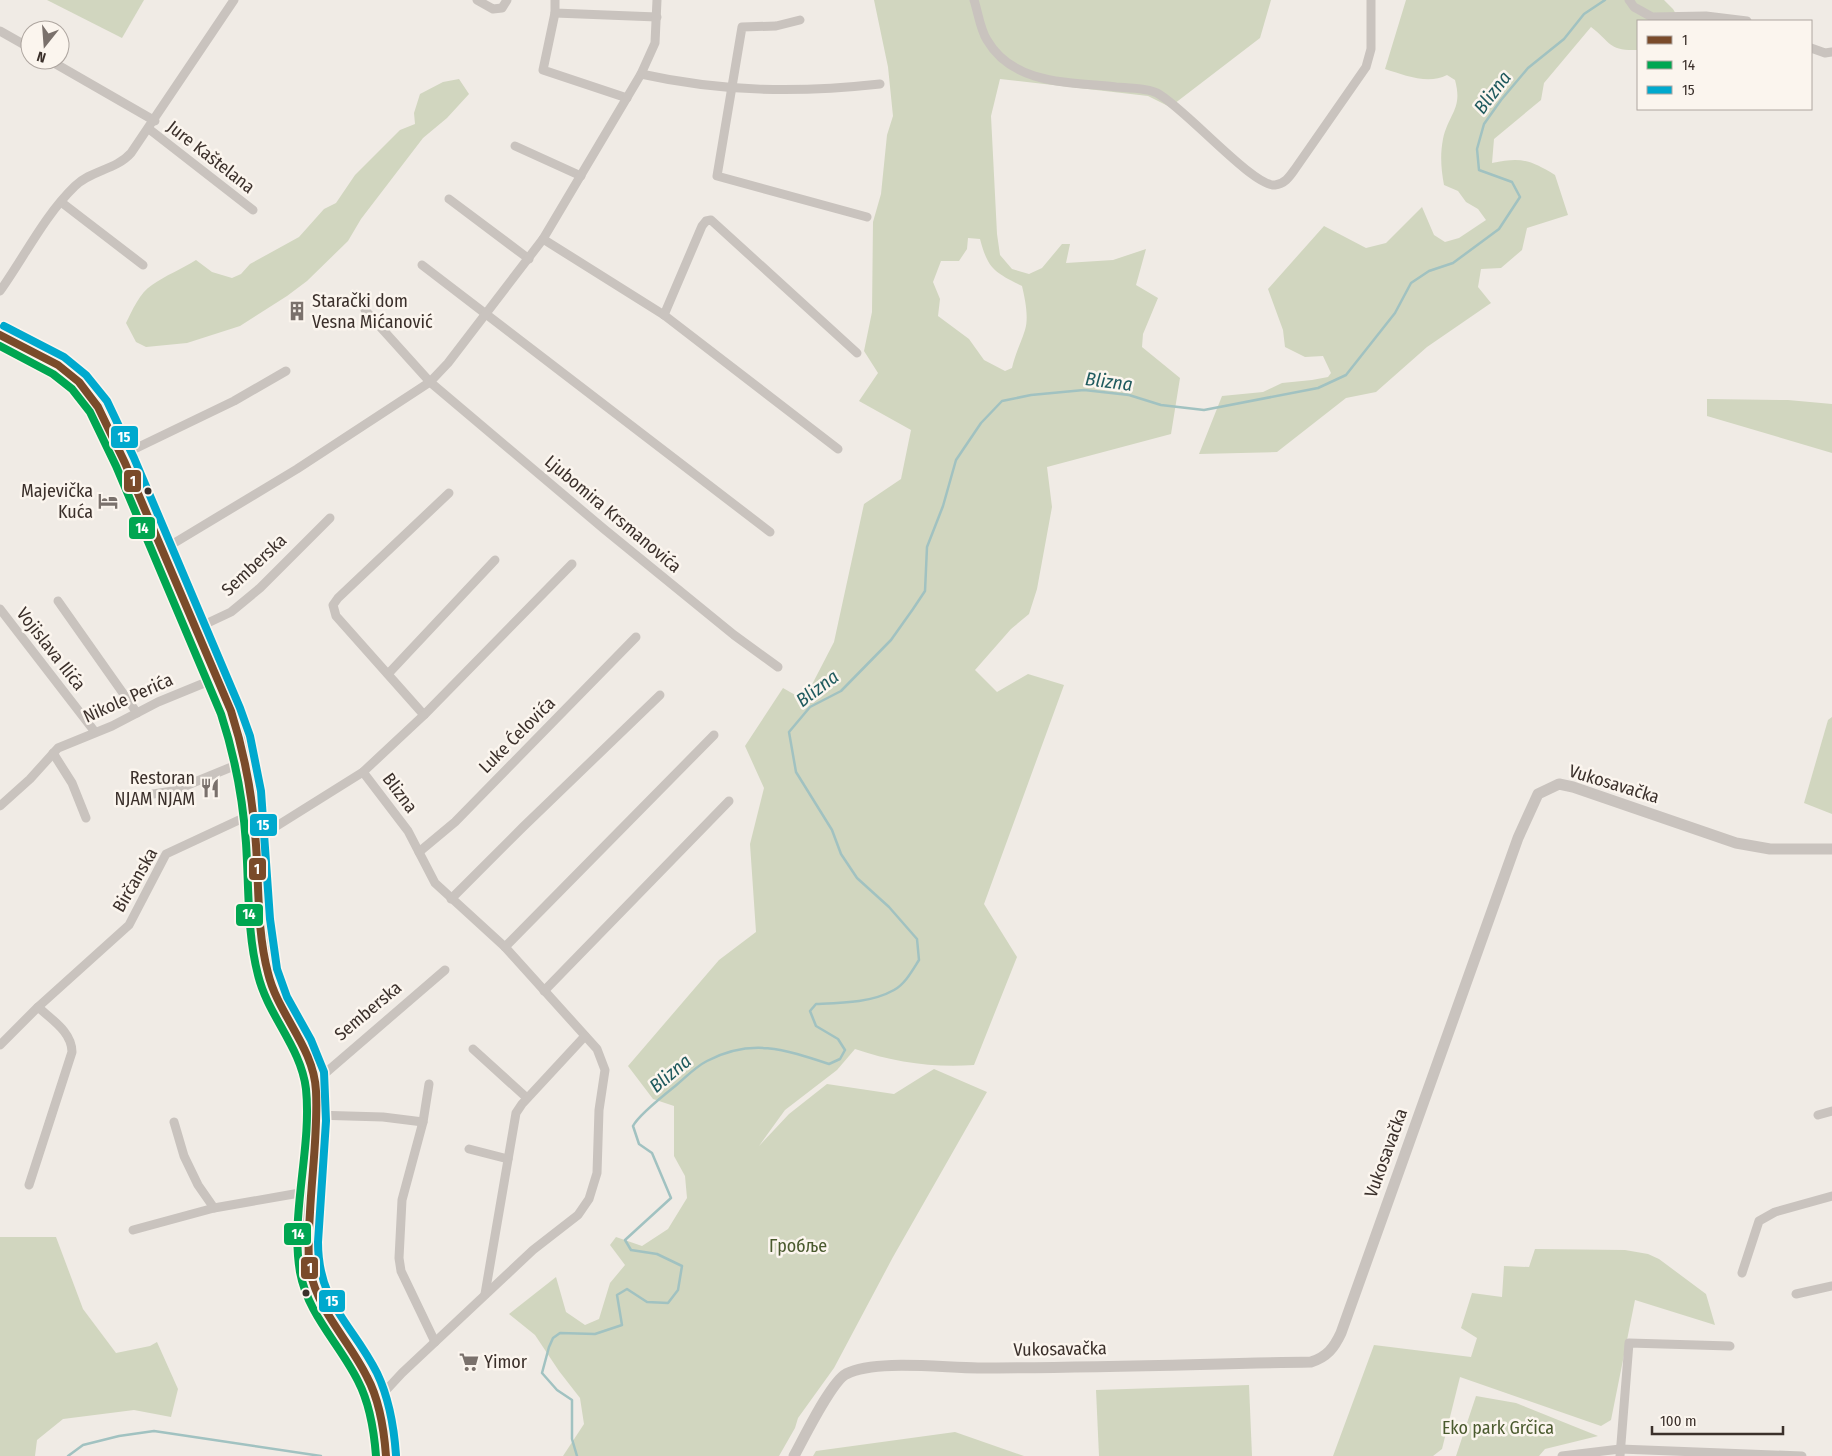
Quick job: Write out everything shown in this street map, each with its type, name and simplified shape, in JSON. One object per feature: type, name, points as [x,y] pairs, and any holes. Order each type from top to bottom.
[{"type":"main road","points":[[0,335],[29,348],[57,364],[87,390],[98,405],[122,455],[161,551],[219,677],[246,761],[254,813],[267,973],[282,1009],[310,1059],[315,1082],[309,1241],[310,1269],[315,1289],[333,1326],[364,1370],[376,1401],[385,1439],[386,1456]]},
{"type":"street","name":"Jure Kaštelana","points":[[0,291],[61,202],[76,185],[90,175],[128,157],[149,129],[234,0]]},
{"type":"street","points":[[477,0],[497,9],[502,8],[507,0]]},
{"type":"street","points":[[555,0],[555,14],[543,70],[627,98]]},
{"type":"street","points":[[161,551],[282,478],[430,382],[456,354],[543,239],[642,74],[655,43],[657,0]]},
{"type":"street","points":[[974,0],[986,39],[1005,61],[1030,76],[1155,92],[1182,110],[1250,175],[1265,184],[1276,185],[1285,182],[1290,176],[1366,67],[1371,49],[1371,0]]},
{"type":"street","points":[[1632,3],[1652,17],[1706,16],[1739,20]]},
{"type":"street","points":[[555,14],[657,17]]},
{"type":"street","points":[[800,20],[776,26],[742,27],[717,176],[867,217]]},
{"type":"street","points":[[0,32],[20,43]]},
{"type":"street","points":[[1812,48],[1832,52]]},
{"type":"street","name":"Jure Kaštelana","points":[[67,70],[154,121]]},
{"type":"street","points":[[642,74],[694,85],[732,89],[838,88],[880,84]]},
{"type":"street","name":"Jure Kaštelana","points":[[149,129],[253,210]]},
{"type":"street","points":[[514,146],[581,176]]},
{"type":"street","points":[[448,199],[529,259]]},
{"type":"street","points":[[61,202],[143,265]]},
{"type":"street","points":[[664,315],[702,226],[711,220],[719,225],[808,310],[857,353]]},
{"type":"street","points":[[543,239],[664,315],[838,449]]},
{"type":"street","points":[[422,265],[770,532]]},
{"type":"street","name":"Ljubomira Krsmanovića","points":[[365,310],[430,382],[619,541],[734,635],[778,668]]},
{"type":"street","points":[[122,455],[234,401],[286,371]]},
{"type":"street","points":[[424,715],[336,616],[333,605],[338,598],[449,493]]},
{"type":"street","name":"Semberska","points":[[197,628],[231,612],[260,588],[330,518]]},
{"type":"street","points":[[388,674],[495,560]]},
{"type":"street","points":[[256,838],[363,772],[424,715],[572,564]]},
{"type":"street","points":[[58,601],[137,713]]},
{"type":"street","name":"Vojislava Ilića","points":[[0,609],[95,732]]},
{"type":"street","name":"Luke Ćelovića","points":[[419,852],[455,822],[636,638]]},
{"type":"street","name":"Nikole Perića","points":[[0,806],[30,779],[53,752],[69,742],[219,677]]},
{"type":"street","points":[[451,899],[523,826],[660,694]]},
{"type":"street","points":[[505,947],[714,735]]},
{"type":"street","points":[[53,752],[72,783],[86,818]]},
{"type":"street","points":[[153,794],[173,791],[246,761]]},
{"type":"street","name":"Blizna","points":[[363,772],[408,831],[435,883],[505,947],[597,1049],[605,1070],[599,1110],[597,1173],[593,1190],[578,1215],[533,1250],[435,1342],[376,1401]]},
{"type":"street","name":"Vukosavačka","points":[[794,1456],[835,1384],[845,1374],[871,1367],[1056,1367],[1312,1362],[1324,1358],[1332,1350],[1341,1333],[1518,838],[1538,794],[1559,784],[1573,786],[1736,843],[1770,849],[1832,849]]},
{"type":"street","points":[[544,991],[728,801]]},
{"type":"street","name":"Birčanska","points":[[0,1045],[38,1007],[129,925],[166,854],[254,813]]},
{"type":"street","name":"Semberska","points":[[315,1082],[445,970]]},
{"type":"street","points":[[29,1185],[72,1052],[72,1043],[68,1035],[38,1007]]},
{"type":"street","points":[[485,1296],[516,1113],[527,1098],[585,1036]]},
{"type":"street","points":[[473,1049],[527,1098]]},
{"type":"street","points":[[429,1084],[423,1122],[402,1200],[399,1258],[401,1271],[435,1342]]},
{"type":"street","points":[[1818,1115],[1832,1111]]},
{"type":"street","points":[[314,1115],[383,1116],[423,1122]]},
{"type":"street","points":[[174,1122],[184,1156],[198,1186],[214,1208]]},
{"type":"street","points":[[469,1149],[508,1159]]},
{"type":"street","points":[[133,1230],[214,1208],[311,1191]]},
{"type":"street","points":[[1742,1273],[1759,1221],[1776,1212],[1832,1196]]},
{"type":"street","points":[[1796,1294],[1832,1286]]},
{"type":"street","points":[[1620,1452],[1629,1343],[1730,1346]]},
{"type":"street","points":[[1562,1456],[1620,1452],[1802,1456]]},
{"type":"green space","points":[[47,0],[144,0],[122,38]]},
{"type":"green space","name":"Гробље","points":[[874,0],[1271,0],[1260,38],[1170,107],[1148,96],[1000,79],[991,116],[997,234],[1000,255],[1012,269],[1029,274],[1042,268],[1062,244],[1070,244],[1066,263],[1113,260],[1146,249],[1136,285],[1158,298],[1143,334],[1142,347],[1180,378],[1171,434],[1047,467],[1052,507],[1037,589],[1029,614],[1011,629],[975,670],[997,692],[1028,674],[1064,685],[984,904],[1017,957],[974,1065],[943,1066],[913,1063],[855,1049],[837,1070],[785,1110],[759,1146],[789,1114],[827,1084],[894,1094],[934,1069],[987,1092],[893,1257],[834,1368],[798,1418],[795,1428],[779,1456],[563,1456],[584,1424],[580,1398],[535,1335],[509,1314],[556,1277],[566,1312],[585,1325],[599,1319],[610,1283],[625,1265],[610,1245],[616,1237],[642,1246],[668,1229],[687,1198],[685,1176],[674,1156],[674,1106],[653,1099],[628,1066],[719,960],[756,932],[750,844],[764,788],[745,746],[783,688],[804,700],[834,642],[864,504],[901,479],[911,430],[859,401],[878,373],[864,351],[872,312],[873,222],[881,194],[887,135],[893,116],[888,67]],"holes":[[[968,238],[980,239],[989,263],[999,273],[1022,286],[1027,314],[1026,325],[1012,368],[1005,371],[984,360],[969,339],[938,316],[940,299],[933,282],[941,261],[959,261],[967,249]]]},
{"type":"green space","points":[[1406,0],[1664,0],[1673,9],[1679,20],[1637,20],[1637,50],[1621,49],[1611,45],[1591,27],[1544,83],[1541,100],[1494,139],[1492,163],[1511,160],[1525,161],[1555,175],[1568,215],[1527,228],[1522,250],[1501,268],[1481,269],[1478,287],[1491,303],[1427,347],[1376,392],[1346,398],[1277,452],[1199,454],[1222,396],[1263,392],[1282,383],[1328,377],[1331,373],[1323,356],[1305,357],[1285,347],[1283,330],[1268,289],[1324,226],[1366,248],[1386,243],[1422,207],[1434,235],[1445,242],[1459,238],[1486,220],[1478,209],[1466,202],[1458,191],[1444,185],[1441,162],[1442,145],[1456,105],[1457,90],[1455,80],[1447,75],[1432,79],[1416,78],[1385,69]]},
{"type":"green space","points":[[459,79],[469,94],[447,118],[423,138],[361,219],[348,241],[307,281],[240,326],[187,343],[146,347],[136,342],[126,323],[137,302],[148,288],[196,260],[212,272],[232,278],[241,274],[250,264],[299,237],[324,209],[336,203],[355,175],[400,130],[415,124],[414,113],[420,94],[443,82]]},
{"type":"green space","points":[[1707,399],[1788,400],[1832,404],[1832,453],[1707,416]]},
{"type":"green space","points":[[1832,717],[1832,814],[1804,803],[1828,720]]},
{"type":"green space","points":[[0,1237],[56,1237],[83,1309],[116,1353],[150,1346],[157,1342],[178,1389],[171,1417],[134,1410],[63,1419],[37,1440],[35,1456],[0,1456]]},
{"type":"green space","points":[[1535,1249],[1625,1250],[1648,1254],[1659,1259],[1706,1294],[1715,1325],[1635,1300],[1611,1420],[1601,1426],[1460,1377],[1442,1449],[1433,1456],[1333,1456],[1374,1345],[1471,1357],[1477,1338],[1461,1328],[1472,1293],[1502,1297],[1504,1266],[1529,1267]]},
{"type":"green space","points":[[1249,1385],[1252,1456],[1099,1456],[1096,1390]]},
{"type":"green space","name":"Eko park Grčica","points":[[1476,1396],[1516,1403],[1598,1436],[1545,1449],[1539,1456],[1456,1456]]},
{"type":"green space","points":[[955,1432],[1024,1456],[813,1456],[816,1451]]},
{"type":"waterway","name":"Blizna","points":[[577,1456],[572,1439],[572,1400],[557,1390],[542,1373],[553,1338],[560,1333],[595,1334],[622,1325],[617,1295],[627,1289],[647,1302],[668,1303],[678,1290],[682,1266],[657,1254],[631,1250],[625,1240],[671,1198],[652,1153],[639,1144],[633,1126],[640,1117],[694,1069],[723,1054],[738,1050],[768,1048],[782,1050],[829,1064],[840,1059],[845,1050],[838,1039],[816,1026],[810,1011],[816,1004],[866,1000],[894,990],[908,977],[919,960],[917,939],[889,907],[857,878],[841,854],[832,830],[796,772],[789,732],[810,707],[841,691],[891,640],[925,591],[927,547],[943,506],[956,460],[981,423],[1002,401],[1031,395],[1084,390],[1129,395],[1161,405],[1204,410],[1318,388],[1346,375],[1395,313],[1411,283],[1429,271],[1453,263],[1499,229],[1520,197],[1512,182],[1479,170],[1477,149],[1484,124],[1528,68],[1564,39],[1584,14],[1605,0]]},
{"type":"waterway","name":"Blizna","points":[[68,1456],[83,1445],[119,1436],[154,1431],[321,1456]]},
{"type":"transit line","name":"15","points":[[4,326],[64,357],[86,375],[107,401],[134,458],[240,708],[250,736],[261,791],[270,919],[277,969],[287,997],[311,1040],[324,1072],[326,1121],[318,1242],[320,1263],[330,1298],[377,1373],[385,1392],[394,1434],[396,1455]]},
{"type":"transit line","name":"1","points":[[0,335],[58,365],[79,382],[98,407],[125,463],[231,711],[248,777],[253,810],[260,926],[264,957],[279,1003],[303,1045],[314,1075],[316,1121],[309,1234],[310,1271],[320,1300],[360,1364],[371,1386],[381,1415],[386,1456]]},
{"type":"transit line","name":"14","points":[[0,346],[53,374],[72,389],[90,412],[116,466],[221,714],[238,778],[243,810],[250,926],[254,959],[269,1004],[298,1059],[306,1089],[306,1134],[298,1228],[300,1272],[310,1302],[350,1367],[366,1399],[371,1417],[376,1456]]},
{"type":"place","name":"Starački dom Vesna Mićanović","points":[[297,311]]},
{"type":"place","name":"Majevička Kuća","points":[[108,501]]},
{"type":"place","name":"Restoran NJAM NJAM","points":[[210,788]]},
{"type":"place","name":"Yimor","points":[[469,1362]]}]
